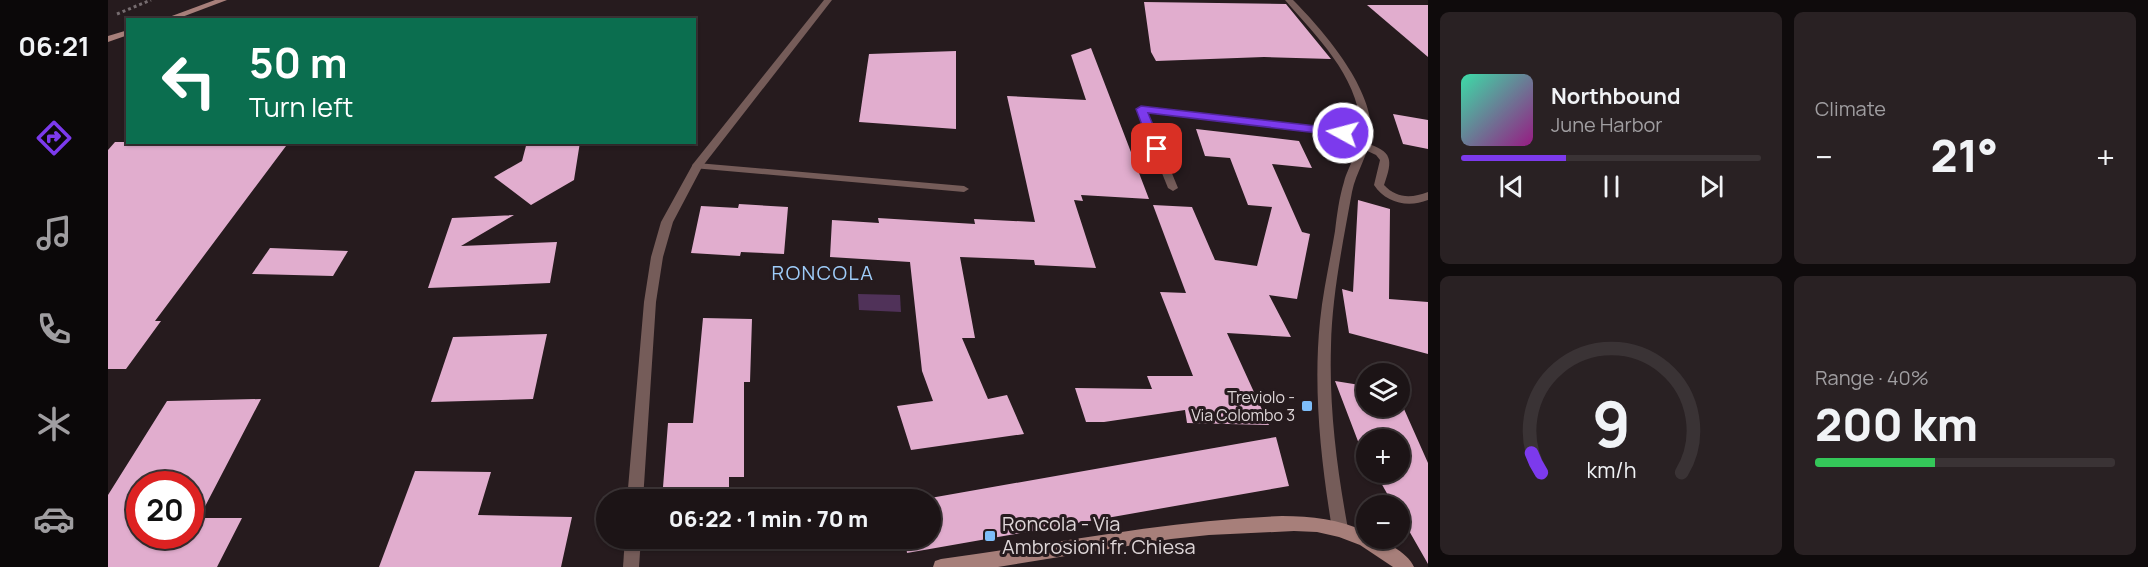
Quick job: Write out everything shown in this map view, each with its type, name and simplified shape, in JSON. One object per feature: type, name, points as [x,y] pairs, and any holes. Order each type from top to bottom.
[{"type":"street","points":[[171,18],[223,0]]},
{"type":"street","points":[[636,489],[646,336],[657,257],[667,222],[697,166],[828,0]]},
{"type":"street","points":[[1289,0],[1322,37],[1351,81],[1362,111],[1365,141],[1350,180],[1328,305],[1325,342],[1332,482],[1340,529]]},
{"type":"street","points":[[108,39],[126,33]]},
{"type":"street","points":[[1173,188],[1141,109],[1365,141],[1381,153],[1387,161],[1379,184],[1385,193],[1410,200],[1428,196]]},
{"type":"street","points":[[697,166],[964,189]]},
{"type":"street","points":[[941,567],[1162,533],[1214,527],[1299,524],[1340,529],[1364,538],[1406,567]]},
{"type":"street","points":[[631,567],[632,549]]},
{"type":"path","points":[[108,18],[150,0]]},
{"type":"shaded area","points":[[858,294],[900,295],[901,312],[859,310]]},
{"type":"building","points":[[1144,2],[1286,4],[1331,59],[1264,57],[1156,61],[1151,52]]},
{"type":"building","points":[[1367,5],[1428,5],[1428,57]]},
{"type":"building","points":[[1091,48],[1149,199],[1081,195],[1083,201],[1074,200],[1096,268],[1035,265],[1034,260],[960,257],[975,338],[962,338],[988,399],[1007,395],[1024,434],[911,450],[897,406],[933,401],[922,371],[910,262],[830,257],[832,220],[879,223],[878,218],[975,224],[974,219],[1035,222],[1007,96],[1086,100],[1071,55]]},
{"type":"building","points":[[956,51],[956,129],[859,122],[869,54]]},
{"type":"building","points":[[1393,114],[1428,120],[1428,149],[1403,144]]},
{"type":"building","points":[[1196,129],[1299,141],[1312,168],[1272,164],[1302,232],[1310,234],[1297,299],[1269,295],[1291,337],[1227,333],[1269,425],[1187,423],[1185,410],[1104,422],[1086,422],[1075,388],[1152,389],[1147,376],[1193,376],[1160,292],[1186,293],[1153,205],[1192,207],[1215,260],[1257,266],[1272,207],[1248,205],[1230,158],[1205,156]]},
{"type":"building","points":[[115,142],[126,142],[126,144],[288,144],[155,321],[161,321],[126,369],[108,369],[108,150]]},
{"type":"building","points":[[526,144],[580,144],[574,180],[531,205],[494,177],[522,161]]},
{"type":"building","points":[[1358,200],[1390,209],[1389,299],[1428,302],[1428,354],[1349,333],[1342,289],[1353,292]]},
{"type":"building","points":[[739,204],[788,207],[784,254],[741,252],[740,256],[691,253],[701,206],[738,208]]},
{"type":"building","points":[[514,215],[461,246],[557,242],[550,283],[428,288],[452,218]]},
{"type":"building","points":[[270,248],[348,251],[333,276],[252,274]]},
{"type":"building","points":[[703,318],[752,319],[750,382],[744,382],[744,477],[729,477],[729,489],[663,489],[668,423],[693,423]]},
{"type":"building","points":[[547,334],[533,399],[431,402],[453,337]]},
{"type":"building","points":[[1335,381],[1356,384],[1356,417],[1408,417],[1428,463],[1428,564],[1410,532],[1410,495],[1388,495],[1381,483],[1410,483],[1410,429],[1356,429],[1356,436]]},
{"type":"building","points":[[261,399],[204,508],[204,471],[126,471],[126,549],[204,549],[204,518],[242,518],[217,567],[108,567],[108,495],[167,401]]},
{"type":"building","points":[[1276,437],[1289,486],[941,547],[941,496]]},
{"type":"building","points":[[415,471],[491,472],[478,515],[572,517],[561,567],[379,567]]},
{"type":"building","points":[[906,549],[930,549],[907,553]]},
{"type":"place","name":"Treviolo - Via Colombo 3","points":[[1307,406]]},
{"type":"place","name":"Roncola - Via Ambrosioni fr. Chiesa","points":[[990,536]]},
{"type":"district","name":"RONCOLA","points":[[823,273]]},
{"type":"route","points":[[1157,149],[1141,109],[1343,133]]}]
